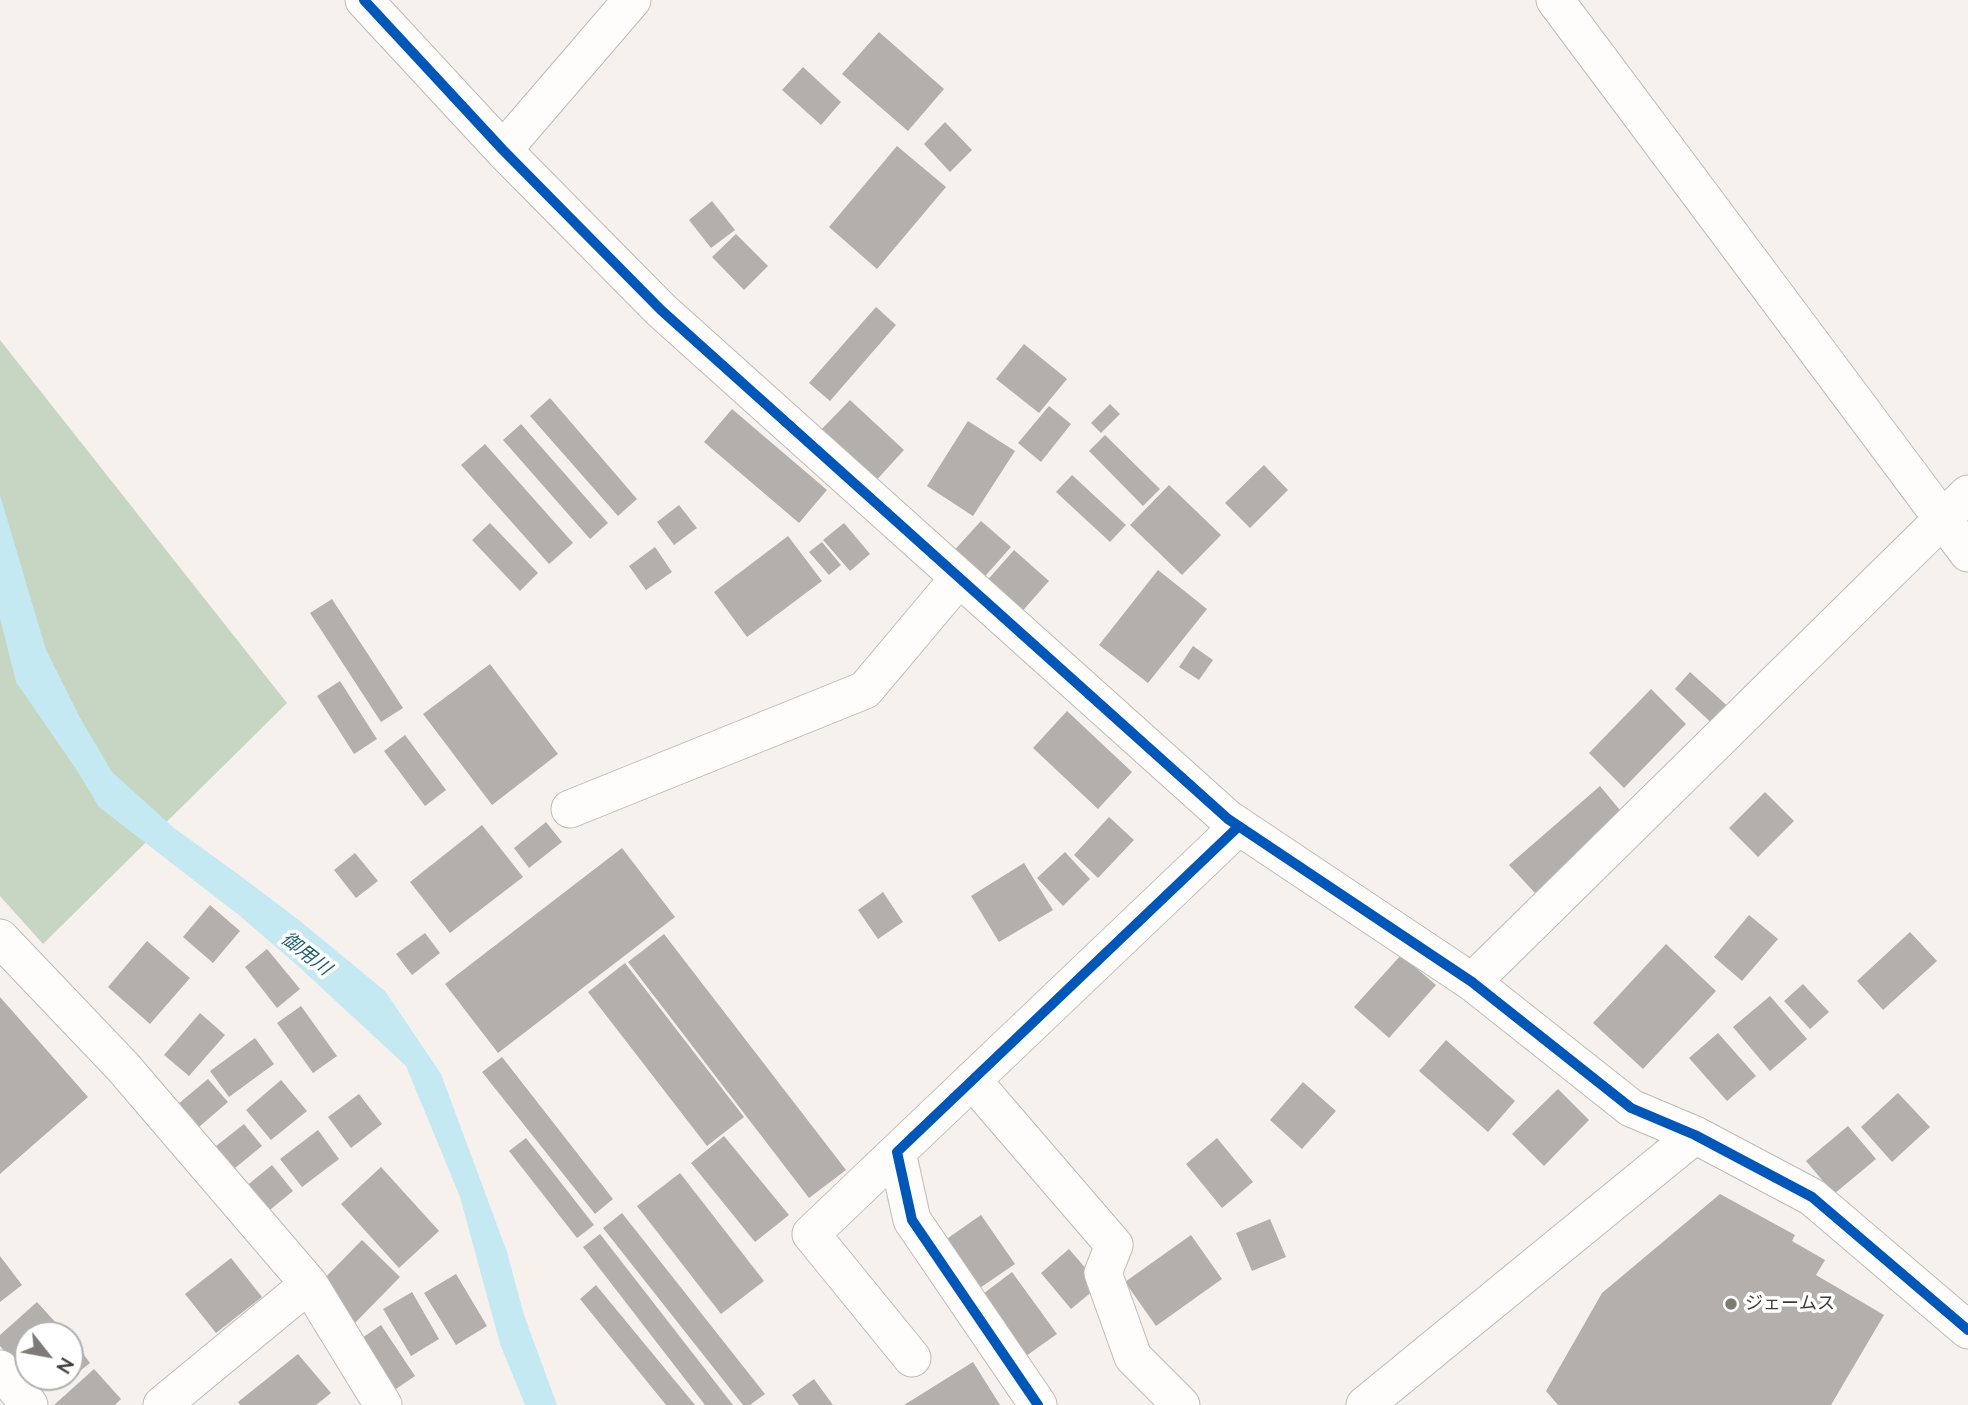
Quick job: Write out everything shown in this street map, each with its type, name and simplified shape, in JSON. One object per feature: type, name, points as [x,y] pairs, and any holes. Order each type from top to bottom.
[{"type":"street","points":[[364,0],[503,150],[661,310],[1228,819],[1472,982],[1631,1108],[1695,1135],[1812,1197],[1968,1330]]},
{"type":"street","points":[[503,150],[632,0]]},
{"type":"street","points":[[1555,0],[1956,507],[1968,553]]},
{"type":"street","points":[[1472,982],[1956,507]]},
{"type":"street","points":[[570,809],[865,690],[960,578]]},
{"type":"street","points":[[912,1358],[811,1234],[1239,826]]},
{"type":"street","points":[[0,938],[123,1066],[309,1284],[383,1405]]},
{"type":"street","points":[[972,1080],[1114,1245],[1102,1273],[1133,1357],[1181,1405]]},
{"type":"street","points":[[1365,1405],[1695,1135]]},
{"type":"street","points":[[897,1152],[912,1220],[1038,1405]]},
{"type":"street","points":[[162,1405],[309,1284]]},
{"type":"street","points":[[0,1369],[29,1405]]},
{"type":"green space","points":[[0,340],[287,703],[43,944],[0,896]]},
{"type":"water","name":"御用川","points":[[0,495],[46,650],[79,716],[112,772],[174,828],[300,921],[385,991],[441,1074],[507,1252],[524,1315],[557,1405],[525,1405],[500,1344],[460,1197],[406,1066],[240,916],[99,807],[16,682],[0,618]]},
{"type":"building","points":[[879,32],[944,89],[908,131],[842,74]]},
{"type":"building","points":[[803,67],[841,102],[821,125],[782,90]]},
{"type":"building","points":[[945,122],[972,150],[950,172],[924,144]]},
{"type":"building","points":[[897,146],[946,187],[877,269],[829,227]]},
{"type":"building","points":[[712,201],[735,230],[711,248],[689,220]]},
{"type":"building","points":[[736,234],[768,266],[744,290],[712,257]]},
{"type":"building","points":[[876,307],[896,325],[830,401],[809,383]]},
{"type":"building","points":[[1024,344],[1067,379],[1039,413],[996,379]]},
{"type":"building","points":[[550,398],[637,499],[618,516],[530,416]]},
{"type":"building","points":[[850,400],[904,450],[872,485],[817,434]]},
{"type":"building","points":[[1110,404],[1120,414],[1101,433],[1091,423]]},
{"type":"building","points":[[1049,406],[1071,424],[1041,462],[1018,443]]},
{"type":"building","points":[[732,409],[827,490],[799,523],[704,442]]},
{"type":"building","points":[[968,421],[1015,451],[973,516],[927,486]]},
{"type":"building","points":[[521,424],[608,523],[590,539],[503,440]]},
{"type":"building","points":[[1105,435],[1160,489],[1143,506],[1089,451]]},
{"type":"building","points":[[485,444],[573,543],[549,564],[461,465]]},
{"type":"building","points":[[1264,465],[1288,490],[1250,528],[1225,503]]},
{"type":"building","points":[[1072,475],[1126,525],[1110,542],[1056,492]]},
{"type":"building","points":[[1169,485],[1221,535],[1182,575],[1130,525]]},
{"type":"building","points":[[679,505],[697,528],[674,545],[657,522]]},
{"type":"building","points":[[981,521],[1011,547],[979,583],[949,556]]},
{"type":"building","points":[[490,523],[538,573],[520,591],[472,540]]},
{"type":"building","points":[[844,523],[870,554],[850,571],[823,540]]},
{"type":"building","points":[[788,536],[822,581],[747,637],[714,592]]},
{"type":"building","points":[[822,542],[841,565],[829,575],[809,552]]},
{"type":"building","points":[[655,547],[672,572],[646,590],[629,566]]},
{"type":"building","points":[[1014,550],[1049,581],[1018,616],[984,584]]},
{"type":"building","points":[[1158,570],[1207,609],[1148,683],[1099,645]]},
{"type":"building","points":[[332,599],[403,708],[381,722],[310,613]]},
{"type":"building","points":[[1193,646],[1213,660],[1199,680],[1179,667]]},
{"type":"building","points":[[490,664],[558,754],[492,805],[423,714]]},
{"type":"building","points":[[1690,672],[1733,711],[1717,728],[1675,689]]},
{"type":"building","points":[[340,681],[377,739],[354,754],[317,696]]},
{"type":"building","points":[[1651,689],[1686,724],[1624,788],[1589,753]]},
{"type":"building","points":[[1067,711],[1132,772],[1098,809],[1033,748]]},
{"type":"building","points":[[405,735],[446,790],[425,806],[384,751]]},
{"type":"building","points":[[1600,786],[1624,815],[1535,893],[1509,865]]},
{"type":"building","points":[[1765,792],[1794,821],[1758,857],[1729,828]]},
{"type":"building","points":[[1109,817],[1134,840],[1098,878],[1074,855]]},
{"type":"building","points":[[546,822],[562,842],[529,868],[514,848]]},
{"type":"building","points":[[482,825],[523,877],[450,933],[410,882]]},
{"type":"building","points":[[622,848],[675,917],[498,1053],[445,984]]},
{"type":"building","points":[[1065,852],[1090,879],[1063,906],[1037,878]]},
{"type":"building","points":[[355,853],[378,881],[356,898],[334,870]]},
{"type":"building","points":[[1024,863],[1053,910],[999,942],[971,896]]},
{"type":"building","points":[[883,892],[903,922],[878,939],[858,910]]},
{"type":"building","points":[[210,905],[240,931],[213,963],[183,937]]},
{"type":"building","points":[[1749,915],[1778,939],[1742,981],[1714,957]]},
{"type":"building","points":[[1910,932],[1937,961],[1883,1010],[1857,981]]},
{"type":"building","points":[[425,933],[440,953],[412,975],[396,954]]},
{"type":"building","points":[[664,934],[846,1170],[809,1198],[628,962]]},
{"type":"building","points":[[147,941],[190,978],[150,1024],[108,987]]},
{"type":"building","points":[[1666,944],[1716,991],[1643,1069],[1593,1023]]},
{"type":"building","points":[[267,949],[300,989],[277,1008],[245,967]]},
{"type":"building","points":[[1401,955],[1436,985],[1389,1038],[1354,1007]]},
{"type":"building","points":[[625,963],[744,1117],[707,1146],[588,992]]},
{"type":"building","points":[[1803,984],[1829,1012],[1810,1029],[1784,1001]]},
{"type":"building","points":[[1770,996],[1807,1039],[1770,1071],[1733,1027]]},
{"type":"building","points":[[0,997],[88,1097],[0,1174]]},
{"type":"building","points":[[301,1006],[337,1056],[313,1073],[277,1023]]},
{"type":"building","points":[[200,1013],[225,1035],[189,1076],[164,1055]]},
{"type":"building","points":[[1718,1033],[1756,1076],[1727,1101],[1689,1058]]},
{"type":"building","points":[[255,1038],[274,1064],[229,1097],[210,1071]]},
{"type":"building","points":[[1446,1040],[1515,1101],[1488,1132],[1419,1071]]},
{"type":"building","points":[[502,1057],[613,1199],[595,1214],[482,1072]]},
{"type":"building","points":[[208,1079],[228,1102],[192,1133],[172,1109]]},
{"type":"building","points":[[281,1080],[307,1111],[271,1140],[246,1110]]},
{"type":"building","points":[[1303,1082],[1336,1111],[1302,1149],[1270,1120]]},
{"type":"building","points":[[1558,1089],[1589,1120],[1544,1166],[1512,1134]]},
{"type":"building","points":[[1898,1093],[1930,1127],[1892,1162],[1861,1127]]},
{"type":"building","points":[[359,1094],[382,1124],[351,1148],[328,1117]]},
{"type":"building","points":[[244,1124],[262,1146],[224,1177],[206,1154]]},
{"type":"building","points":[[1848,1126],[1876,1159],[1834,1194],[1806,1161]]},
{"type":"building","points":[[318,1130],[339,1159],[302,1187],[280,1159]]},
{"type":"building","points":[[724,1136],[789,1215],[755,1242],[691,1163]]},
{"type":"building","points":[[526,1138],[594,1225],[577,1238],[509,1151]]},
{"type":"building","points":[[1217,1138],[1253,1182],[1222,1208],[1186,1164]]},
{"type":"building","points":[[272,1165],[293,1191],[260,1218],[239,1192]]},
{"type":"building","points":[[381,1167],[439,1231],[399,1268],[341,1204]]},
{"type":"building","points":[[680,1173],[764,1281],[721,1314],[637,1206]]},
{"type":"building","name":"ジェームス","points":[[1720,1194],[1795,1235],[1792,1241],[1825,1260],[1816,1275],[1884,1315],[1831,1405],[1558,1405],[1546,1391],[1602,1293]]},
{"type":"building","points":[[622,1213],[765,1394],[750,1405],[743,1405],[603,1228]]},
{"type":"building","points":[[981,1215],[1015,1264],[971,1294],[938,1245]]},
{"type":"building","points":[[1270,1219],[1286,1257],[1252,1271],[1236,1233]]},
{"type":"building","points":[[600,1234],[733,1405],[705,1405],[583,1247]]},
{"type":"building","points":[[1191,1235],[1222,1279],[1156,1326],[1125,1282]]},
{"type":"building","points":[[362,1240],[400,1277],[352,1326],[314,1289]]},
{"type":"building","points":[[1069,1249],[1100,1285],[1071,1309],[1041,1273]]},
{"type":"building","points":[[0,1256],[22,1285],[0,1302]]},
{"type":"building","points":[[231,1258],[262,1297],[216,1333],[185,1294]]},
{"type":"building","points":[[1012,1272],[1057,1334],[1019,1361],[975,1300]]},
{"type":"building","points":[[456,1274],[487,1326],[456,1345],[424,1293]]},
{"type":"building","points":[[596,1285],[695,1405],[666,1405],[580,1299]]},
{"type":"building","points":[[412,1292],[439,1339],[411,1356],[383,1309]]},
{"type":"building","points":[[37,1302],[54,1321],[16,1321]]},
{"type":"building","points":[[14,1323],[14,1362],[0,1346],[0,1335]]},
{"type":"building","points":[[381,1325],[415,1376],[390,1393],[356,1342]]},
{"type":"building","points":[[298,1354],[331,1393],[316,1405],[240,1405],[238,1402]]},
{"type":"building","points":[[84,1355],[90,1363],[84,1368]]},
{"type":"building","points":[[973,1362],[1000,1405],[904,1405]]},
{"type":"building","points":[[94,1369],[121,1399],[115,1405],[54,1405],[70,1391],[84,1391],[84,1378]]},
{"type":"building","points":[[814,1379],[833,1405],[799,1405],[792,1395]]},
{"type":"cycle path","points":[[364,0],[503,150],[661,310],[1228,819],[1472,982],[1631,1108],[1695,1135],[1812,1197],[1968,1330]]},
{"type":"cycle path","points":[[1038,1405],[912,1220],[897,1152],[1239,826]]},
{"type":"place","name":"ジェームス","points":[[1731,1304]]}]
